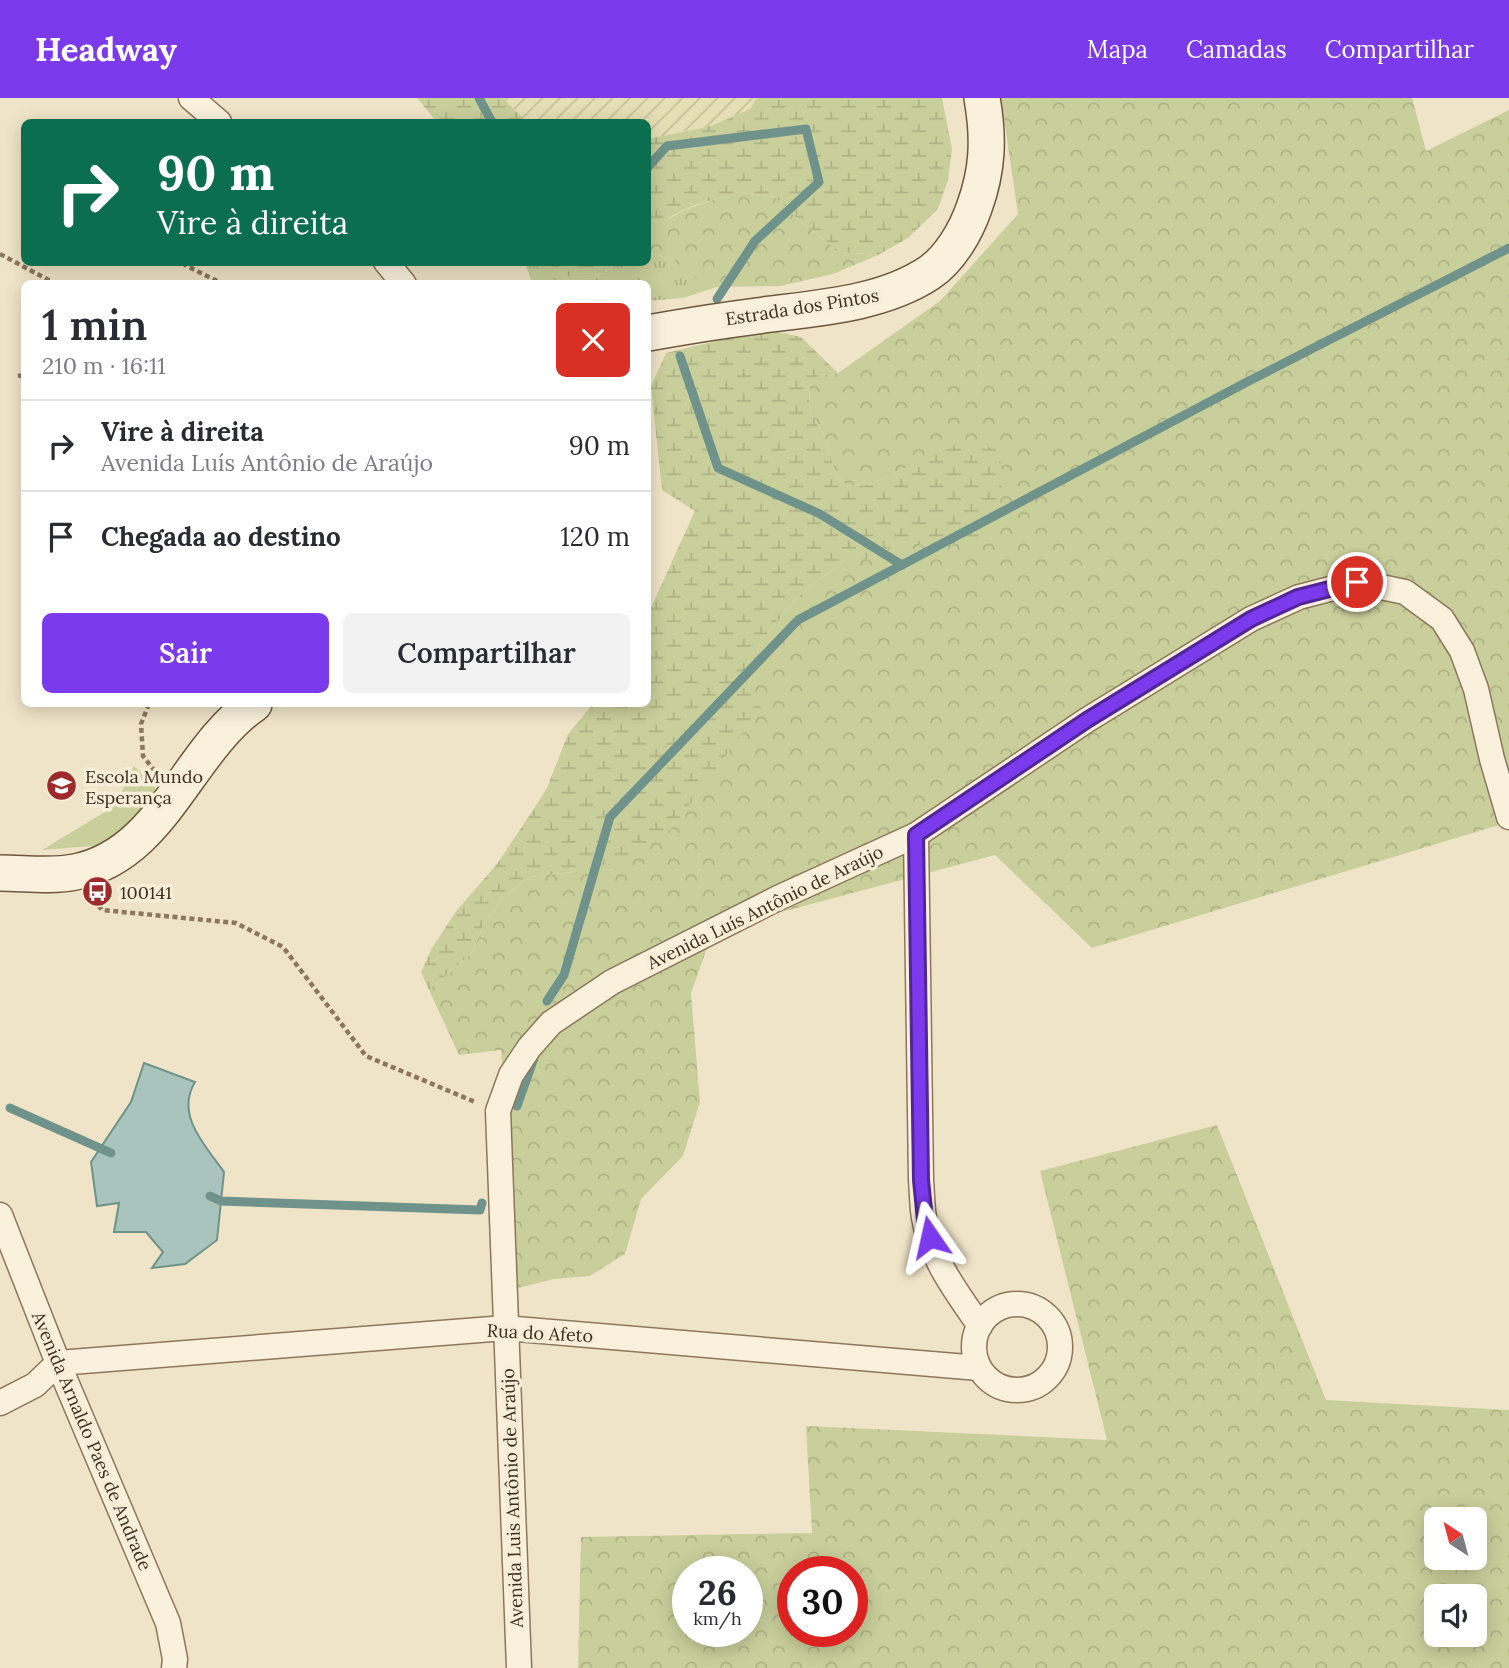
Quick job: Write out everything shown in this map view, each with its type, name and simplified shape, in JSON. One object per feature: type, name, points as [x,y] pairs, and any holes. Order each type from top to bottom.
[{"type":"street","points":[[191,98],[216,119]]},
{"type":"street","name":"Estrada dos Pintos","points":[[651,332],[693,324],[826,307],[889,293],[930,272],[953,249],[971,217],[984,181],[987,145],[982,98]]},
{"type":"street","points":[[389,266],[401,280]]},
{"type":"street","name":"Avenida Luís Antônio de Araújo","points":[[505,1328],[498,1111],[511,1075],[528,1048],[551,1023],[612,982],[668,952],[916,835],[1087,720],[1251,619],[1298,597],[1357,582],[1405,592],[1441,619],[1462,651],[1476,689],[1509,817]]},
{"type":"street","points":[[0,873],[75,872],[124,850],[143,833],[174,796],[221,732],[250,707]]},
{"type":"street","points":[[916,835],[921,1166],[925,1220],[936,1255],[954,1289],[979,1325]]},
{"type":"street","name":"Avenida Arnaldo Paes de Andrade","points":[[0,1215],[58,1363],[168,1623],[175,1659],[174,1668]]},
{"type":"street","points":[[1027,1305],[1040,1310],[1051,1319],[1058,1331],[1061,1345],[1059,1359],[1042,1382],[1029,1389],[1000,1387],[988,1379],[979,1368],[974,1347],[979,1325],[1000,1307],[1027,1305]]},
{"type":"street","name":"Rua do Afeto","points":[[58,1363],[505,1328],[979,1368]]},
{"type":"street","name":"Avenida Luis Antônio de Araújo","points":[[505,1328],[519,1668]]},
{"type":"street","points":[[0,1403],[35,1385],[58,1363]]},
{"type":"path","points":[[0,254],[21,265]]},
{"type":"path","points":[[22,266],[49,280]]},
{"type":"path","points":[[187,266],[215,280]]},
{"type":"path","points":[[148,707],[141,724],[143,756],[174,796]]},
{"type":"path","points":[[75,872],[102,910],[236,923],[283,947],[366,1056],[498,1111]]},
{"type":"shaded area","points":[[503,98],[757,98],[750,109],[711,126],[651,138],[651,119],[524,119]]},
{"type":"green space","points":[[417,98],[503,98],[524,119],[434,119]]},
{"type":"green space","points":[[757,98],[942,98],[952,149],[948,180],[938,209],[908,238],[878,255],[841,252],[805,226],[775,197],[741,192],[695,205],[672,216],[651,233],[651,138],[711,126],[750,109]]},
{"type":"green space","points":[[1001,98],[1412,98],[1426,151],[1509,110],[1509,822],[1092,948],[995,855],[748,921],[711,937],[691,993],[700,1102],[683,1156],[641,1199],[625,1254],[590,1276],[554,1279],[518,1288],[501,1050],[459,1055],[429,990],[472,953],[483,926],[505,895],[530,877],[572,872],[673,827],[715,767],[749,686],[760,642],[800,595],[847,559],[867,559],[903,541],[935,547],[917,463],[868,485],[848,486],[836,475],[824,435],[809,411],[810,386],[820,375],[838,373],[940,301],[1018,214]]},
{"type":"green space","points":[[741,192],[775,197],[805,226],[841,252],[878,255],[833,274],[780,286],[717,287],[699,281],[673,260],[651,253],[651,232],[669,219],[703,203]]},
{"type":"green space","points":[[651,253],[673,260],[699,280],[717,287],[683,298],[651,301],[651,280],[531,280],[526,266],[551,266],[560,275],[592,279],[615,266],[651,266]]},
{"type":"green space","points":[[551,266],[615,266],[592,279],[560,275]]},
{"type":"green space","points":[[766,329],[801,337],[838,373],[820,375],[810,386],[809,411],[824,435],[836,475],[848,486],[868,485],[968,439],[998,450],[1002,477],[1000,497],[980,541],[935,547],[903,541],[867,559],[847,559],[800,595],[760,642],[749,686],[761,708],[673,827],[635,858],[572,872],[530,877],[505,895],[483,926],[472,953],[429,990],[421,972],[432,948],[457,910],[497,864],[547,788],[568,734],[590,707],[651,707],[651,607],[695,511],[662,490],[651,386],[666,353]]},
{"type":"green space","points":[[134,766],[158,791],[132,822],[103,845],[42,850],[115,806]]},
{"type":"green space","points":[[1217,1125],[1326,1400],[1509,1410],[1509,1668],[578,1668],[581,1537],[812,1533],[806,1426],[1107,1440],[1040,1171]]},
{"type":"water","points":[[144,1063],[195,1082],[188,1106],[190,1118],[201,1140],[224,1172],[217,1240],[185,1264],[152,1268],[163,1252],[146,1232],[114,1232],[119,1203],[97,1206],[91,1162],[131,1102]]},
{"type":"waterway","points":[[479,98],[490,119]]},
{"type":"waterway","points":[[651,164],[667,146],[806,129],[819,182],[755,241],[717,299]]},
{"type":"waterway","points":[[547,1001],[564,975],[610,817],[798,620],[1245,383],[1509,248]]},
{"type":"waterway","points":[[680,356],[718,468],[820,514],[902,565]]},
{"type":"waterway","points":[[517,1106],[534,1058]]},
{"type":"waterway","points":[[10,1108],[111,1153]]},
{"type":"waterway","points":[[210,1196],[221,1201],[480,1210],[482,1203]]},
{"type":"place","name":"Escola Mundo Esperança","points":[[62,786]]},
{"type":"place","name":"100141","points":[[97,892]]},
{"type":"route","points":[[930,1237],[925,1220],[921,1180],[916,835],[1087,720],[1251,619],[1298,597],[1357,582]]}]
